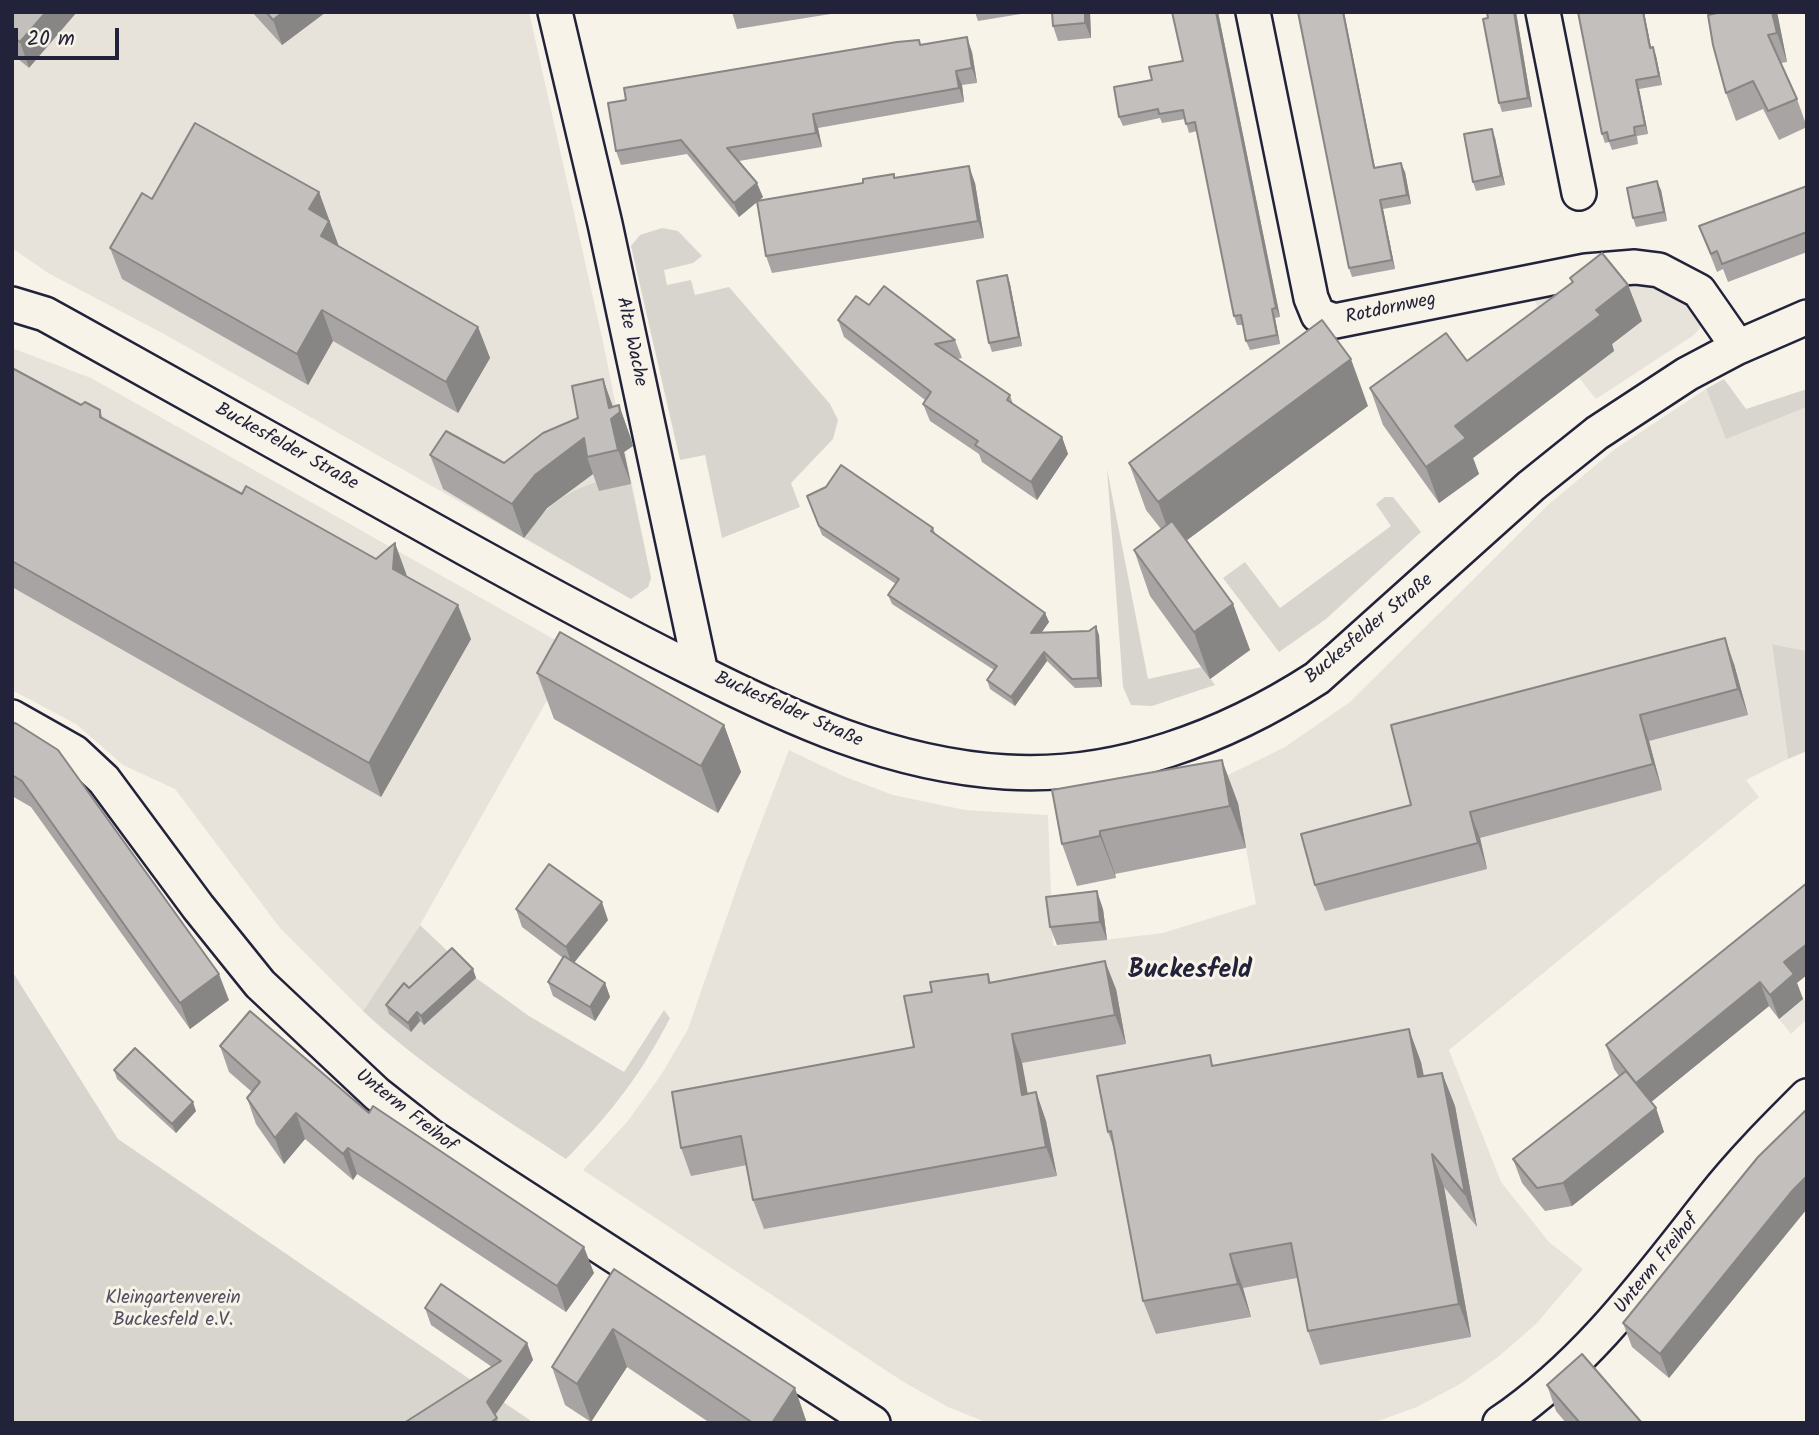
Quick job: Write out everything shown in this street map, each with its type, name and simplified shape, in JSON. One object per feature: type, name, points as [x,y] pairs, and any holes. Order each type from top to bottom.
[{"type":"street","name":"Alte Wache","points":[[555,12],[605,224],[701,673]]},
{"type":"street","name":"Rotdornweg","points":[[1253,12],[1311,299],[1318,315],[1335,321],[1586,271],[1635,267],[1658,270],[1699,291],[1738,346]]},
{"type":"street","points":[[1543,12],[1579,193]]},
{"type":"street","name":"Buckesfelder Straße","points":[[12,304],[45,314],[593,620],[794,718],[865,746],[956,767],[1008,772],[1057,772],[1115,765],[1166,751],[1255,714],[1317,678],[1559,461],[1686,374],[1738,346],[1807,317]]},
{"type":"street","name":"Unterm Freihof","points":[[12,717],[74,752],[104,780],[260,985],[377,1094],[461,1157],[873,1423]]},
{"type":"street","name":"Unterm Freihof","points":[[1500,1423],[1542,1392],[1596,1341],[1722,1187],[1807,1096]]},
{"type":"shaded area","points":[[12,12],[529,12],[603,342],[651,578],[648,587],[631,599],[164,334],[48,273],[12,248]]},
{"type":"shaded area","points":[[1589,281],[1650,283],[1692,308],[1700,319],[1700,328],[1694,335],[1596,399],[1552,344],[1532,293]]},
{"type":"shaded area","points":[[12,348],[91,378],[575,651],[420,925],[363,1011],[280,928],[175,789],[123,765],[76,724],[12,690]]},
{"type":"shaded area","points":[[1706,389],[1726,438],[1807,407],[1807,651],[1772,644],[1788,759],[1746,780],[1759,797],[1449,1050],[1501,1182],[1549,1242],[1583,1269],[1536,1324],[1498,1357],[1460,1384],[1417,1407],[1373,1423],[988,1423],[948,1407],[902,1381],[583,1170],[627,1122],[661,1075],[688,1029],[744,867],[789,750],[843,776],[893,795],[965,810],[1048,815],[1053,946],[1163,933],[1256,904],[1246,848],[1226,776],[1285,747],[1350,702],[1549,504],[1615,449]]},
{"type":"shaded area","points":[[1763,949],[1807,1003],[1807,1019],[1791,1034],[1739,969]]},
{"type":"green space","points":[[662,228],[678,231],[702,256],[693,263],[664,270],[667,285],[691,280],[695,295],[729,287],[830,404],[838,420],[833,439],[791,483],[800,507],[722,538],[705,455],[680,460],[631,246],[640,235]]},
{"type":"green space","points":[[1724,379],[1746,409],[1807,389],[1807,407],[1726,439],[1706,389]]},
{"type":"green space","points":[[1107,469],[1148,679],[1202,667],[1215,685],[1152,706],[1131,705],[1123,687]]},
{"type":"green space","points":[[598,482],[631,484],[651,578],[648,587],[631,599],[525,538],[539,518],[555,503],[575,490]]},
{"type":"green space","points":[[1385,497],[1393,497],[1421,532],[1326,619],[1279,652],[1223,578],[1245,562],[1280,608],[1391,526],[1376,504]]},
{"type":"green space","points":[[1772,644],[1807,651],[1807,751],[1788,759]]},
{"type":"green space","points":[[420,925],[476,978],[529,1016],[624,1072],[664,1010],[670,1018],[648,1058],[624,1093],[566,1159],[436,1071],[363,1011]]},
{"type":"green space","name":"Kleingartenverein Buckesfeld e.V.","points":[[12,971],[118,1139],[534,1423],[12,1423]]},
{"type":"building","points":[[12,12],[46,12],[20,42],[12,36]]},
{"type":"building","points":[[266,12],[283,12],[273,20]]},
{"type":"building","points":[[1052,12],[1085,12],[1085,23],[1053,26]]},
{"type":"building","points":[[1172,12],[1216,12],[1276,308],[1272,309],[1277,335],[1246,341],[1241,315],[1234,316],[1195,122],[1186,124],[1183,110],[1159,114],[1158,109],[1119,117],[1114,87],[1152,80],[1149,67],[1183,61]]},
{"type":"building","points":[[1298,12],[1343,12],[1374,168],[1401,163],[1407,195],[1380,200],[1392,260],[1349,268]]},
{"type":"building","points":[[1487,12],[1514,12],[1528,98],[1499,103],[1483,19],[1488,18]]},
{"type":"building","points":[[1578,12],[1643,12],[1659,76],[1636,80],[1645,125],[1634,127],[1635,135],[1609,141],[1607,132],[1602,134]]},
{"type":"building","points":[[1722,12],[1772,12],[1777,33],[1768,35],[1797,99],[1768,111],[1753,81],[1726,93],[1708,15]]},
{"type":"building","points":[[967,37],[972,68],[956,71],[959,88],[813,114],[816,133],[727,148],[757,183],[734,203],[681,140],[616,151],[608,103],[626,100],[624,88],[897,42],[919,40],[920,45]]},
{"type":"building","points":[[195,123],[319,192],[309,209],[329,221],[321,236],[478,327],[446,382],[322,310],[297,354],[110,248],[142,193],[152,199]]},
{"type":"building","points":[[1492,129],[1501,176],[1473,182],[1464,134]]},
{"type":"building","points":[[969,166],[978,221],[766,256],[757,201],[863,183],[863,179],[894,174],[894,178]]},
{"type":"building","points":[[1657,181],[1664,212],[1633,218],[1627,188]]},
{"type":"building","points":[[1807,186],[1807,232],[1722,264],[1717,251],[1711,254],[1699,226]]},
{"type":"building","points":[[1602,253],[1628,285],[1596,310],[1601,315],[1455,426],[1466,438],[1426,467],[1370,388],[1446,333],[1467,361],[1573,282],[1570,278]]},
{"type":"building","points":[[1007,275],[1019,337],[989,343],[977,281]]},
{"type":"building","points":[[884,286],[955,340],[935,344],[1010,395],[1007,400],[1062,437],[1031,482],[975,445],[978,441],[923,404],[931,392],[838,320],[856,296],[869,305]]},
{"type":"building","points":[[1322,320],[1351,359],[1158,502],[1129,463]]},
{"type":"building","points":[[12,368],[81,405],[85,402],[100,410],[100,417],[242,494],[246,486],[376,559],[395,543],[393,569],[458,605],[369,763],[12,561]]},
{"type":"building","points":[[603,379],[609,408],[619,405],[620,412],[611,419],[618,450],[587,457],[584,438],[535,475],[512,504],[430,455],[446,431],[504,463],[543,433],[578,418],[572,386]]},
{"type":"building","points":[[841,465],[933,528],[931,531],[1045,613],[1031,633],[1089,631],[1096,626],[1098,678],[1072,679],[1044,652],[1011,697],[987,680],[997,666],[888,595],[899,579],[819,526],[807,496],[826,487]]},
{"type":"building","points":[[1172,521],[1233,604],[1194,632],[1134,550]]},
{"type":"building","points":[[560,632],[724,725],[701,766],[537,673]]},
{"type":"building","points":[[1725,638],[1738,689],[1640,715],[1653,764],[1470,812],[1478,843],[1315,885],[1301,834],[1411,805],[1391,725]]},
{"type":"building","points":[[12,722],[58,750],[219,974],[180,1003],[22,781],[12,775]]},
{"type":"building","points":[[1222,760],[1230,806],[1100,831],[1100,836],[1062,844],[1052,790]]},
{"type":"building","points":[[549,864],[602,902],[566,947],[516,909]]},
{"type":"building","points":[[1807,883],[1807,944],[1784,962],[1794,974],[1770,995],[1760,982],[1636,1083],[1606,1045]]},
{"type":"building","points":[[1097,891],[1100,922],[1050,927],[1046,897]]},
{"type":"building","points":[[452,948],[473,969],[421,1016],[417,1012],[408,1023],[386,1005],[404,983],[409,988]]},
{"type":"building","points":[[564,956],[605,983],[590,1007],[548,982]]},
{"type":"building","points":[[1105,961],[1115,1015],[1012,1034],[1022,1095],[1036,1092],[1046,1147],[753,1200],[741,1136],[681,1148],[672,1092],[914,1047],[904,996],[932,992],[930,982],[988,974],[989,983]]},
{"type":"building","points":[[250,1011],[369,1113],[373,1106],[584,1247],[557,1286],[348,1148],[343,1154],[296,1113],[275,1138],[247,1098],[260,1082],[220,1046]]},
{"type":"building","points":[[1409,1029],[1418,1077],[1442,1073],[1465,1194],[1432,1154],[1459,1304],[1308,1331],[1291,1243],[1230,1254],[1238,1284],[1143,1301],[1111,1131],[1108,1132],[1097,1076],[1210,1055],[1212,1066]]},
{"type":"building","points":[[135,1048],[193,1102],[172,1124],[114,1070]]},
{"type":"building","points":[[1626,1071],[1656,1108],[1563,1183],[1537,1188],[1513,1159]]},
{"type":"building","points":[[1807,1109],[1807,1176],[1660,1354],[1623,1323],[1758,1157]]},
{"type":"building","points":[[614,1269],[795,1388],[772,1423],[753,1423],[613,1329],[577,1384],[552,1367]]},
{"type":"building","points":[[441,1284],[527,1343],[487,1402],[497,1418],[490,1423],[404,1423],[501,1361],[425,1308]]},
{"type":"building","points":[[1582,1354],[1642,1423],[1580,1423],[1547,1385]]},
{"type":"district","name":"Buckesfeld","points":[[1190,973]]}]
